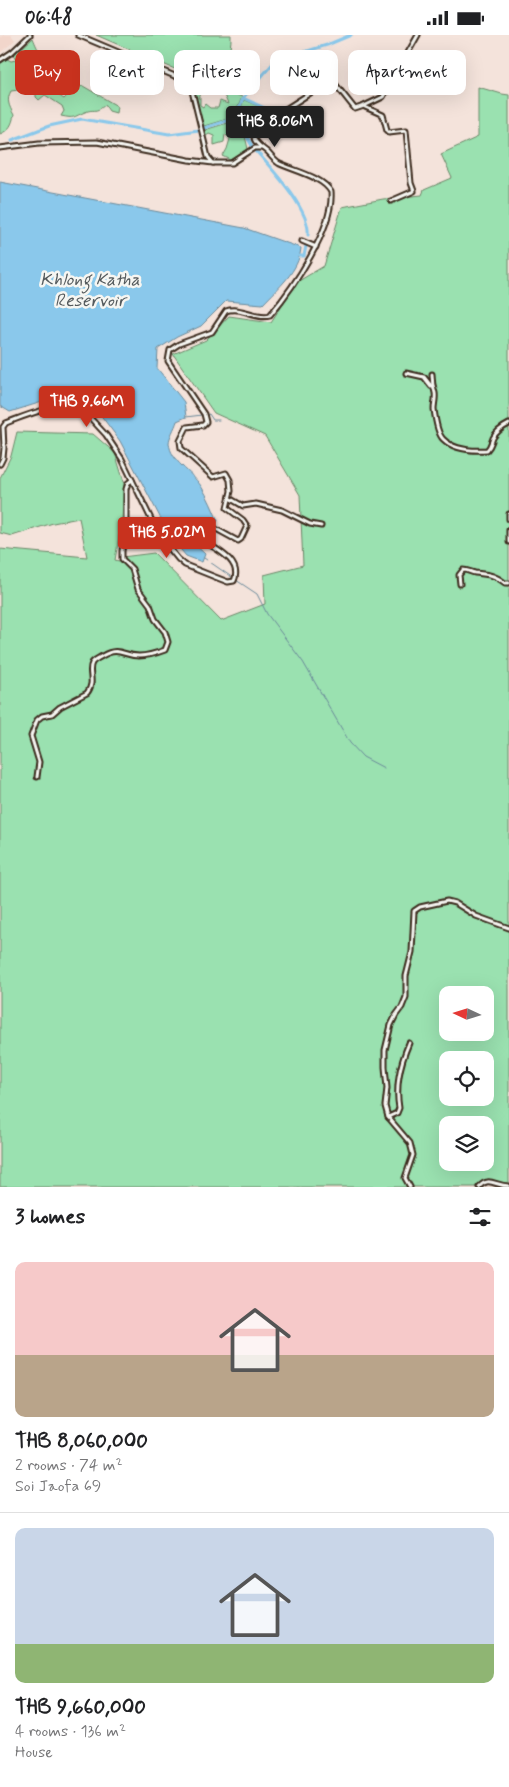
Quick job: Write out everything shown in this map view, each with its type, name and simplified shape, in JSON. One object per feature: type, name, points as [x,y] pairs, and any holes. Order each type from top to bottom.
[{"type":"street","points":[[0,60],[12,52],[30,35]]},
{"type":"street","points":[[78,35],[177,77],[186,83],[194,98],[208,157],[213,163]]},
{"type":"street","points":[[0,464],[3,458],[3,427],[6,423],[46,409],[76,407],[82,409],[106,435],[122,459],[158,531],[178,559],[185,565],[233,582],[236,574],[230,559],[207,543],[206,540],[208,533],[219,529],[238,541],[246,532],[247,526],[245,522],[227,508],[231,499],[230,480],[226,473],[213,477],[181,448],[180,441],[187,427],[204,425],[206,421],[201,409],[168,361],[170,350],[178,344],[212,332],[226,311],[235,309],[264,317],[270,315],[307,264],[316,247],[328,216],[331,192],[324,183],[279,163],[261,148],[254,140],[254,134],[259,126],[326,83],[336,85],[355,109],[382,97],[418,35]]},
{"type":"street","points":[[364,106],[382,115],[389,132],[406,130],[411,183],[414,191],[391,201]]},
{"type":"street","points":[[0,148],[39,143],[97,141],[189,160],[213,163],[232,163],[255,148],[261,148]]},
{"type":"street","points":[[302,241],[316,247]]},
{"type":"street","points":[[406,373],[424,377],[431,384],[435,393],[434,408],[440,433],[442,438],[452,444],[468,450],[487,450],[491,446],[493,438],[501,429],[509,424]]},
{"type":"street","points":[[432,374],[432,389]]},
{"type":"street","points":[[37,777],[39,762],[32,736],[37,720],[42,716],[52,714],[60,707],[87,693],[92,681],[91,666],[94,661],[108,653],[117,651],[137,656],[149,655],[165,649],[168,642],[165,632],[155,619],[150,605],[138,589],[132,569],[122,559],[126,524],[126,489],[132,480]]},
{"type":"street","points":[[231,499],[243,506],[256,504],[282,510],[310,525],[321,526]]},
{"type":"street","points":[[509,513],[509,519]]},
{"type":"street","points":[[509,530],[509,542]]},
{"type":"street","points":[[460,584],[459,575],[463,571],[468,570],[473,573],[488,574],[497,577],[505,583],[509,583]]},
{"type":"street","points":[[410,1187],[405,1178],[413,1155],[410,1143],[388,1117],[385,1106],[388,1089],[385,1050],[391,1025],[406,997],[406,976],[412,952],[414,911],[416,908],[431,903],[447,901],[455,903],[476,916],[509,927]]},
{"type":"street","points":[[388,1117],[397,1113],[399,1108],[398,1078],[409,1043]]},
{"type":"street","points":[[479,1187],[487,1181],[499,1186],[509,1186]]},
{"type":"shaded area","points":[[11,35],[15,40],[0,53],[0,37]]},
{"type":"green space","points":[[96,35],[231,35],[230,50],[174,50],[174,69],[164,64],[164,50],[131,50]]},
{"type":"green space","points":[[33,38],[39,50],[20,50]]},
{"type":"green space","points":[[7,59],[15,60],[15,90],[11,91],[8,100],[14,115],[8,129],[0,134],[0,64]]},
{"type":"green space","points":[[83,86],[90,90],[90,95],[98,95],[117,106],[116,113],[109,111],[105,105],[96,110],[69,117],[61,116],[64,111],[62,106],[45,95],[58,95],[64,99],[68,95],[80,95],[80,87]]},
{"type":"green space","points":[[478,87],[509,95],[509,1187],[487,1181],[477,1187],[0,1187],[0,549],[87,557],[79,518],[53,523],[12,536],[0,533],[0,478],[11,456],[17,432],[93,434],[115,453],[124,482],[122,520],[115,560],[119,561],[122,557],[154,553],[221,621],[265,604],[264,575],[303,565],[300,495],[265,436],[214,413],[173,354],[206,340],[229,316],[271,322],[297,282],[324,266],[342,207],[383,199],[422,195],[424,190],[452,178],[441,154],[478,137]]},
{"type":"green space","points":[[36,95],[45,95],[39,100]]},
{"type":"green space","points":[[195,95],[200,95],[198,98],[200,98],[200,105],[203,107],[205,104],[210,108],[218,108],[220,101],[228,104],[224,95],[242,97],[235,114],[227,119],[204,126]]},
{"type":"green space","points":[[244,100],[267,110],[246,124],[244,132],[248,149],[231,160],[223,156],[230,139],[225,134],[224,142],[214,145],[214,135],[209,133],[206,135],[205,130],[225,124],[234,118]]},
{"type":"water","name":"Khlong Katha Reservoir","points":[[0,182],[244,228],[301,248],[292,272],[263,304],[226,301],[201,326],[177,337],[158,349],[157,368],[184,402],[186,417],[177,421],[169,441],[173,456],[201,486],[218,521],[201,529],[191,541],[205,554],[202,562],[186,556],[171,538],[120,441],[88,398],[42,402],[10,412],[0,406]]},
{"type":"waterway","points":[[204,128],[232,119],[238,112],[243,98],[275,61],[327,45],[351,35]]},
{"type":"waterway","points":[[243,98],[269,110],[248,126],[246,135],[252,146]]},
{"type":"waterway","points":[[12,140],[49,126],[82,119],[169,134],[199,130]]},
{"type":"waterway","points":[[256,151],[280,179],[297,203],[307,225],[308,235]]},
{"type":"waterway","points":[[300,256],[304,256],[306,246]]},
{"type":"waterway","points":[[207,415],[209,414],[213,420],[219,420]]},
{"type":"waterway","points":[[186,417],[202,415]]},
{"type":"waterway","points":[[204,558],[233,578]]},
{"type":"waterway","points":[[236,580],[257,594],[267,614],[303,662],[350,743],[363,757],[384,768]]}]
